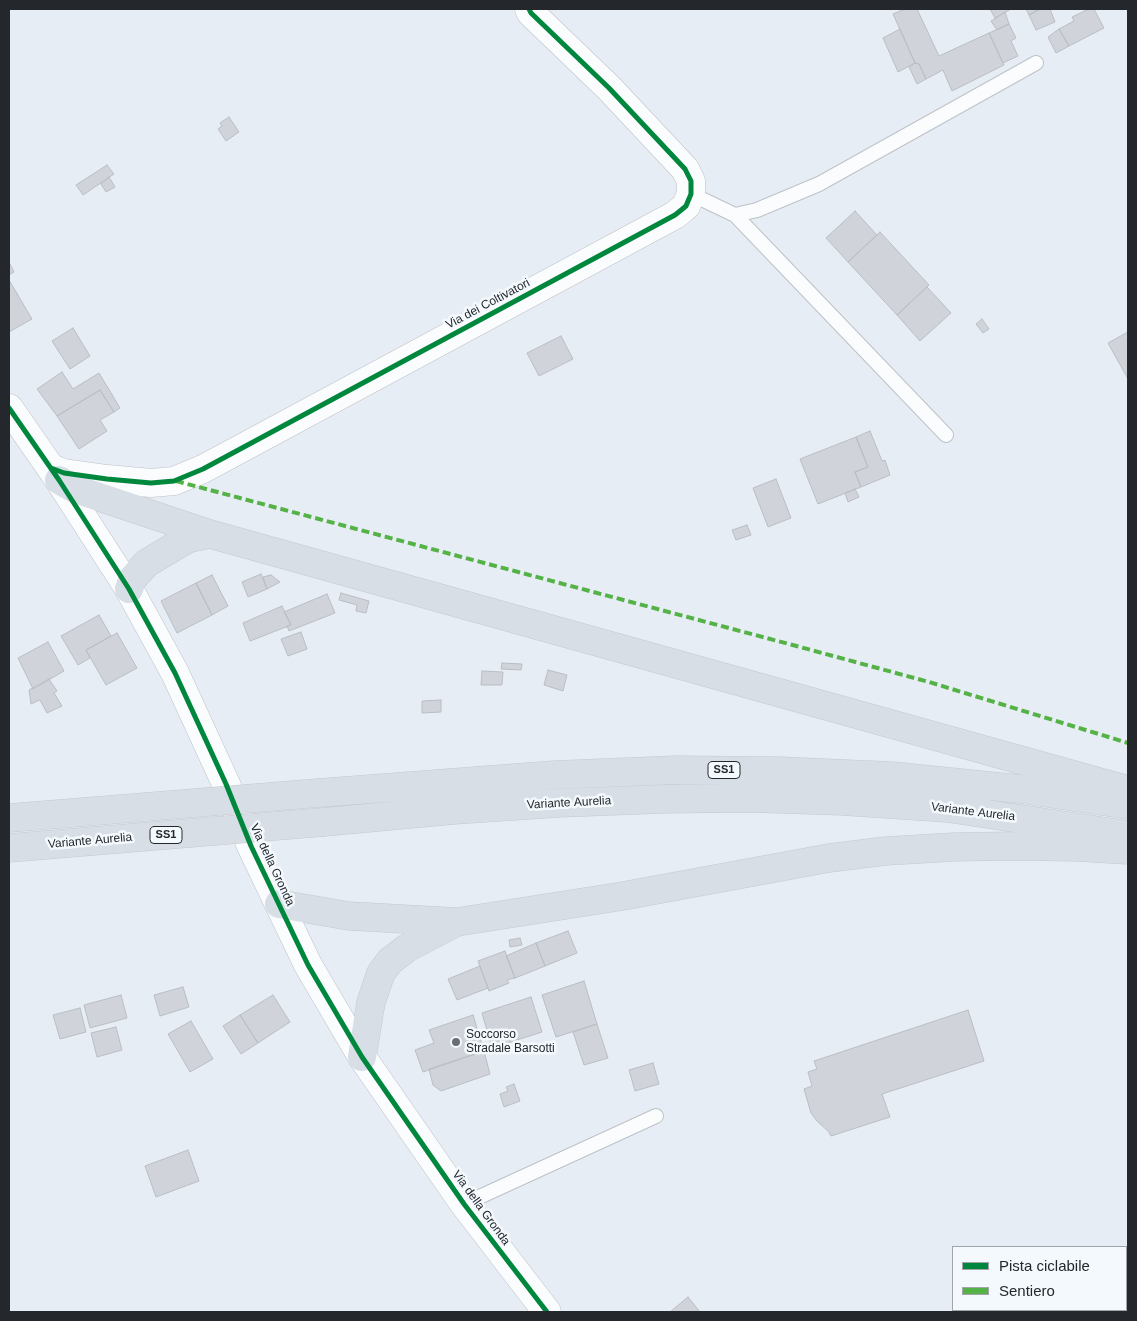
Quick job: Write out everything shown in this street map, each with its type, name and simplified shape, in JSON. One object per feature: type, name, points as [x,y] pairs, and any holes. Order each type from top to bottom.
[{"type":"highway","points":[[55,474],[76,489],[210,534],[1128,790]]},
{"type":"highway","points":[[129,589],[133,578],[147,563],[190,538],[210,534]]},
{"type":"highway","name":"SS1","points":[[9,818],[554,775],[676,770],[892,776],[1020,789],[1128,805]]},
{"type":"highway","name":"Variante Aurelia","points":[[9,848],[454,810],[664,799],[749,798],[842,801],[947,808],[1128,835]]},
{"type":"highway","points":[[279,904],[349,916],[457,922],[623,896],[828,858],[954,847],[1076,847],[1128,850]]},
{"type":"highway","points":[[362,1057],[371,1002],[382,972],[390,961],[407,948],[457,922]]},
{"type":"street","points":[[528,9],[609,88],[681,165],[689,175],[691,194]]},
{"type":"street","name":"Via dei Coltivatori","points":[[55,474],[64,473],[151,483],[174,481],[202,469],[675,215],[686,206],[691,194]]},
{"type":"street","name":"Via della Gronda","points":[[9,408],[55,474],[129,589],[175,673],[226,784],[251,846],[308,965],[362,1057],[464,1204],[547,1312]]},
{"type":"lane","points":[[735,215],[757,210],[819,184],[1036,63]]},
{"type":"lane","points":[[691,194],[735,215],[946,435]]},
{"type":"lane","points":[[464,1204],[656,1116]]},
{"type":"building","points":[[905,9],[917,9],[939,56],[989,33],[1004,65],[952,91],[943,70],[926,79],[919,64],[915,63],[893,14]]},
{"type":"building","points":[[990,9],[1011,9],[995,18]]},
{"type":"building","points":[[1026,9],[1040,9],[1029,15]]},
{"type":"building","points":[[1040,9],[1050,9],[1055,22],[1036,30],[1029,15]]},
{"type":"building","points":[[1089,9],[1094,9],[1104,28],[1069,46],[1059,29],[1074,21],[1072,17]]},
{"type":"building","points":[[1005,12],[1009,24],[997,30],[991,21]]},
{"type":"building","points":[[1009,24],[1016,38],[1011,41],[1018,56],[1003,63],[989,33]]},
{"type":"building","points":[[900,29],[915,63],[898,72],[883,38]]},
{"type":"building","points":[[1059,29],[1069,46],[1056,53],[1048,37]]},
{"type":"building","points":[[915,63],[919,64],[926,79],[917,84],[909,67]]},
{"type":"building","points":[[229,117],[239,132],[226,141],[218,129],[222,126],[220,123]]},
{"type":"building","points":[[107,165],[114,174],[83,195],[76,185]]},
{"type":"building","points":[[109,177],[115,187],[106,192],[101,184]]},
{"type":"building","points":[[855,211],[877,235],[848,262],[826,238]]},
{"type":"building","points":[[880,232],[929,285],[897,315],[848,262]]},
{"type":"building","points":[[9,262],[14,272],[9,275]]},
{"type":"building","points":[[9,280],[32,319],[9,332]]},
{"type":"building","points":[[927,287],[951,313],[920,341],[897,315]]},
{"type":"building","points":[[982,319],[989,329],[983,333],[976,324]]},
{"type":"building","points":[[73,328],[90,356],[70,369],[52,341]]},
{"type":"building","points":[[1128,332],[1128,379],[1108,343]]},
{"type":"building","points":[[561,336],[573,359],[539,376],[527,353]]},
{"type":"building","points":[[62,372],[73,389],[99,373],[120,408],[114,412],[100,390],[57,416],[37,389]]},
{"type":"building","points":[[100,390],[114,412],[100,420],[107,431],[79,449],[57,416]]},
{"type":"building","points":[[870,431],[882,461],[885,460],[890,475],[861,487],[855,472],[868,467],[856,437]]},
{"type":"building","points":[[856,437],[868,467],[855,472],[861,487],[818,504],[800,459]]},
{"type":"building","points":[[776,479],[791,518],[768,527],[753,488]]},
{"type":"building","points":[[855,489],[859,497],[848,502],[845,493]]},
{"type":"building","points":[[747,525],[751,535],[736,540],[732,530]]},
{"type":"building","points":[[261,574],[267,589],[248,597],[242,582]]},
{"type":"building","points":[[212,575],[228,606],[212,615],[196,583]]},
{"type":"building","points":[[271,575],[280,582],[267,589],[263,577]]},
{"type":"building","points":[[196,583],[212,615],[177,633],[161,601]]},
{"type":"building","points":[[341,593],[369,601],[366,613],[356,611],[357,605],[339,600]]},
{"type":"building","points":[[327,594],[335,613],[289,631],[287,626],[291,625],[284,612]]},
{"type":"building","points":[[282,606],[291,625],[250,641],[243,623]]},
{"type":"building","points":[[99,615],[111,636],[86,650],[90,658],[78,665],[61,636]]},
{"type":"building","points":[[301,632],[307,649],[288,656],[281,639]]},
{"type":"building","points":[[117,633],[137,668],[106,685],[86,650]]},
{"type":"building","points":[[48,642],[64,671],[33,689],[18,658]]},
{"type":"building","points":[[502,663],[522,664],[521,670],[501,669]]},
{"type":"building","points":[[548,670],[567,675],[563,691],[544,685]]},
{"type":"building","points":[[482,671],[503,672],[502,685],[481,685]]},
{"type":"building","points":[[49,679],[57,691],[54,693],[62,706],[47,713],[40,700],[31,704],[29,690]]},
{"type":"building","points":[[441,700],[441,712],[422,713],[422,701]]},
{"type":"building","points":[[568,931],[577,953],[545,966],[536,943]]},
{"type":"building","points":[[520,938],[522,945],[510,947],[509,940]]},
{"type":"building","points":[[536,943],[545,966],[515,978],[506,956]]},
{"type":"building","points":[[505,951],[515,978],[507,980],[509,983],[489,991],[478,961]]},
{"type":"building","points":[[480,966],[488,988],[457,1000],[448,979]]},
{"type":"building","points":[[584,981],[597,1024],[556,1037],[542,995]]},
{"type":"building","points":[[183,987],[189,1007],[160,1016],[154,995]]},
{"type":"building","points":[[121,995],[127,1018],[90,1028],[84,1005]]},
{"type":"building","points":[[273,995],[290,1022],[258,1043],[240,1015]]},
{"type":"building","points":[[531,997],[542,1032],[492,1048],[482,1013]]},
{"type":"building","points":[[80,1008],[86,1032],[60,1039],[53,1015]]},
{"type":"building","points":[[968,1010],[984,1061],[882,1094],[890,1117],[831,1136],[811,1113],[804,1089],[812,1086],[808,1072],[817,1069],[814,1061]]},
{"type":"building","points":[[240,1015],[258,1043],[241,1054],[223,1026]]},
{"type":"building","points":[[473,1015],[484,1051],[423,1072],[415,1050],[434,1043],[429,1030]]},
{"type":"building","points":[[191,1021],[213,1059],[190,1072],[168,1034]]},
{"type":"building","points":[[597,1024],[608,1058],[584,1065],[573,1032]]},
{"type":"building","points":[[116,1027],[122,1050],[97,1057],[91,1033]]},
{"type":"building","points":[[484,1051],[490,1074],[441,1091],[433,1085],[429,1069]]},
{"type":"building","points":[[653,1063],[659,1084],[635,1091],[629,1070]]},
{"type":"building","points":[[514,1084],[520,1101],[504,1107],[500,1094],[508,1091],[506,1087]]},
{"type":"building","points":[[188,1150],[199,1181],[156,1197],[145,1166]]},
{"type":"building","points":[[688,1297],[700,1312],[670,1312]]},
{"type":"marked path","points":[[176,481],[929,682],[1128,743]]},
{"type":"cycle path","points":[[51,468],[64,473],[107,479],[151,483],[174,481],[203,469],[675,215],[686,206],[691,194],[691,181],[685,169],[609,88],[529,9]]},
{"type":"cycle path","points":[[9,408],[59,480],[129,589],[175,673],[226,784],[251,846],[308,965],[362,1057],[464,1204],[547,1312]]},
{"type":"place","name":"Soccorso Stradale Barsotti","points":[[456,1042]]}]
